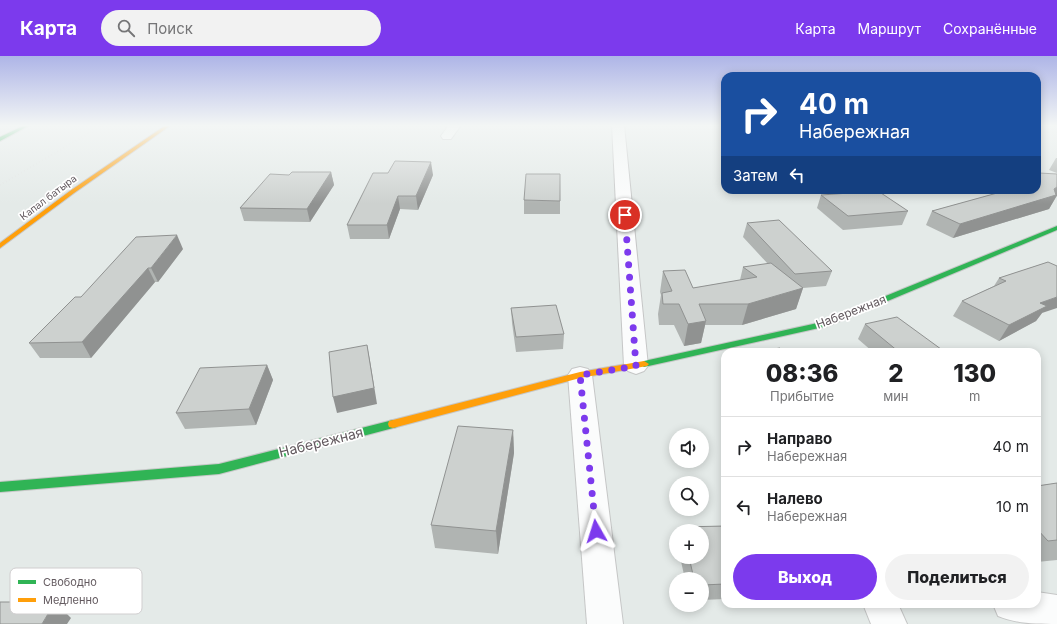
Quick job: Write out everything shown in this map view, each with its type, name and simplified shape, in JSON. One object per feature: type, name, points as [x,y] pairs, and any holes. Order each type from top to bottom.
[{"type":"street","name":"Капал батыра","points":[[0,246],[72,192],[131,152]]},
{"type":"street","points":[[620,152],[636,366]]},
{"type":"street","name":"Набережная","points":[[0,487],[219,468],[580,375],[636,366],[825,324],[1057,228]]},
{"type":"street","points":[[580,375],[605,624]]},
{"type":"street","points":[[882,608],[889,624]]},
{"type":"street","points":[[1034,608],[1057,612]]},
{"type":"building","points":[[395,161],[431,162],[416,196],[398,196],[387,225],[347,225],[373,173],[388,173]]},
{"type":"building","points":[[292,172],[331,172],[307,209],[240,208],[270,174],[289,175]]},
{"type":"building","points":[[1041,173],[1057,174],[1057,187],[1054,189],[1056,195],[960,224],[932,211],[994,194],[1041,194]]},
{"type":"building","points":[[526,174],[560,174],[560,201],[524,200]]},
{"type":"building","points":[[882,194],[908,211],[848,216],[821,195]]},
{"type":"building","points":[[779,220],[832,271],[795,274],[747,223]]},
{"type":"building","points":[[177,235],[151,268],[148,268],[82,342],[29,343],[75,297],[81,297],[136,237]]},
{"type":"building","points":[[1048,262],[1057,266],[1057,297],[1040,303],[1047,306],[1009,325],[962,301],[1006,281],[999,278]]},
{"type":"building","points":[[771,263],[803,288],[748,304],[699,304],[706,321],[688,324],[679,304],[663,304],[662,293],[672,291],[663,271],[685,270],[693,288],[757,277],[743,267]]},
{"type":"building","points":[[556,305],[564,334],[516,337],[511,308]]},
{"type":"building","points":[[897,317],[940,348],[894,348],[865,324]]},
{"type":"building","points":[[367,345],[374,388],[333,397],[329,352]]},
{"type":"building","points":[[267,365],[249,409],[176,413],[200,368]]},
{"type":"building","points":[[458,426],[513,430],[496,531],[431,525]]},
{"type":"building","points":[[1057,483],[1057,540],[1048,541],[1041,533],[1041,485]]},
{"type":"building","points":[[709,526],[721,526],[721,584],[709,585],[709,572],[692,572],[691,564],[709,564]]},
{"type":"building","points":[[0,602],[10,602],[10,614],[48,614],[42,624],[0,624]]},
{"type":"railway","points":[[0,185],[57,152]]},
{"type":"traffic: fast","points":[[644,364],[825,324],[1057,228]]},
{"type":"traffic: fast","points":[[0,487],[219,469],[393,424]]},
{"type":"traffic: slow","points":[[0,246],[72,192],[131,152]]},
{"type":"traffic: slow","points":[[393,424],[580,375],[644,364]]},
{"type":"route","points":[[596,531],[580,375],[636,366],[625,215]]}]
